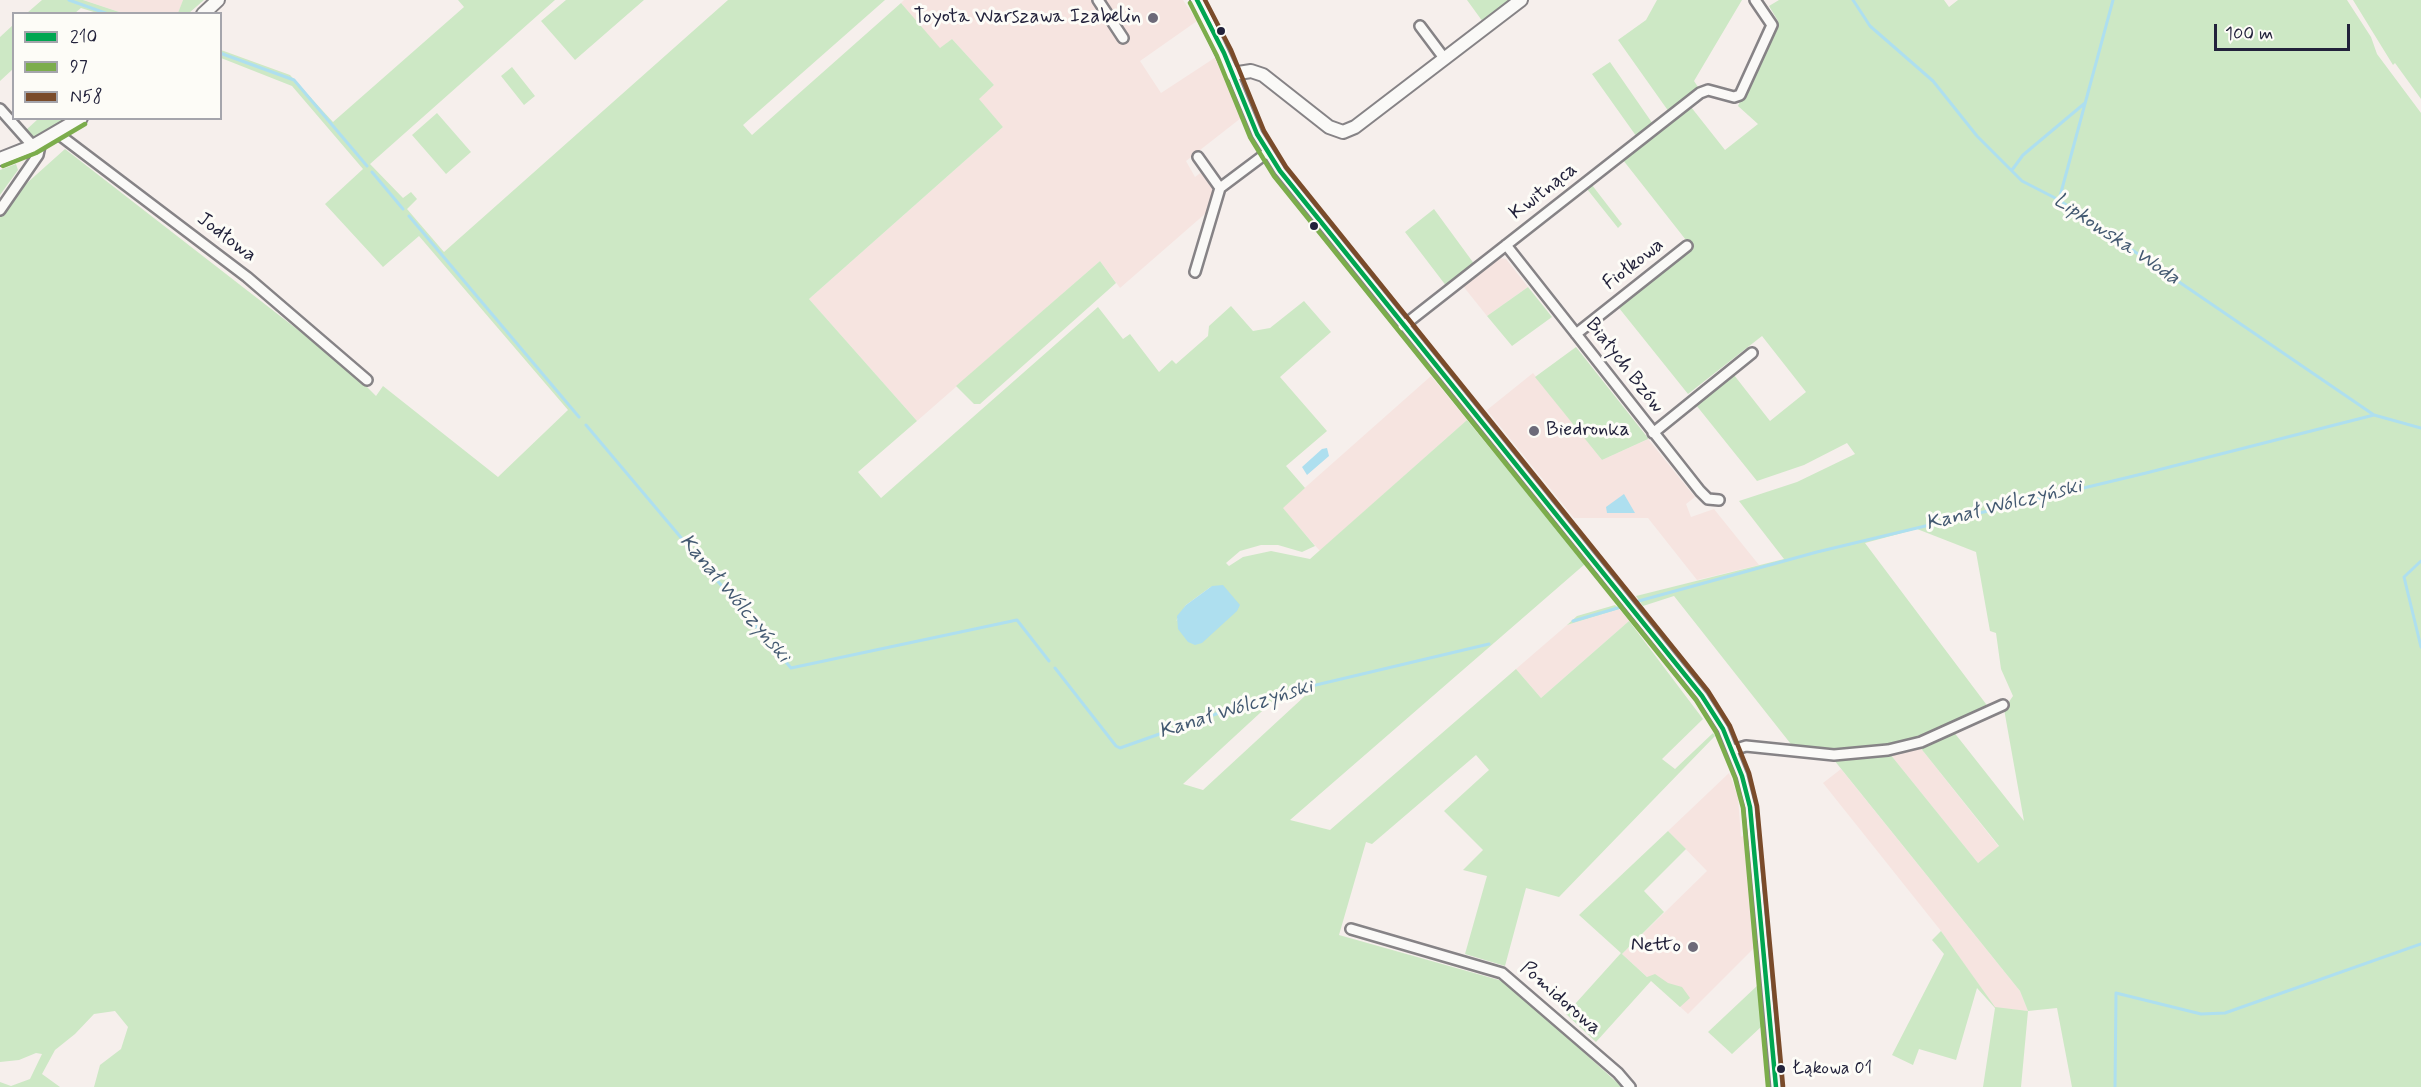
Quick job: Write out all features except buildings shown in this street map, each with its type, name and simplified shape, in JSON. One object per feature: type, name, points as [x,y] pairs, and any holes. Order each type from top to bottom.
[{"type":"main road","points":[[205,12],[218,0]]},
{"type":"main road","points":[[1197,0],[1232,74],[1251,71],[1263,75],[1329,127],[1343,132],[1355,127],[1521,0]]},
{"type":"main road","points":[[0,159],[57,133],[78,120]]},
{"type":"street","points":[[1098,0],[1123,38]]},
{"type":"street","name":"Kwitnąca","points":[[1403,326],[1700,93],[1708,90],[1727,97],[1740,95],[1772,25],[1755,0]]},
{"type":"street","points":[[1420,26],[1444,57]]},
{"type":"street","points":[[1232,74],[1268,152],[1403,326],[1702,696],[1733,750],[1747,791],[1754,835],[1776,1087]]},
{"type":"street","points":[[0,109],[37,143],[38,155],[0,210]]},
{"type":"street","name":"Jodłowa","points":[[57,133],[247,277],[366,380]]},
{"type":"street","points":[[1195,272],[1220,188],[1268,152]]},
{"type":"street","points":[[1198,158],[1220,188]]},
{"type":"street","name":"Białych Bzów","points":[[1506,245],[1700,491],[1708,499],[1719,500]]},
{"type":"street","name":"Fiołkowa","points":[[1576,333],[1687,246]]},
{"type":"street","points":[[1653,433],[1752,353]]},
{"type":"street","points":[[1733,750],[1746,746],[1822,755],[1888,750],[1921,742],[2002,705]]},
{"type":"street","name":"Pomidorowa","points":[[1352,929],[1502,973],[1618,1072],[1630,1087]]},
{"type":"shaded area","points":[[83,0],[183,0],[179,12],[119,12]]},
{"type":"shaded area","points":[[904,0],[1183,0],[1197,21],[1140,61],[1161,93],[1216,57],[1241,118],[1186,161],[1195,177],[1203,171],[1215,191],[1206,213],[1120,288],[1100,261],[917,421],[809,299],[1003,127],[978,99],[994,85],[952,39],[940,49],[901,3]]},
{"type":"shaded area","points":[[1499,258],[1506,259],[1528,287],[1487,316],[1463,286]]},
{"type":"shaded area","points":[[1533,373],[1602,460],[1648,439],[1695,497],[1686,504],[1691,517],[1714,509],[1759,565],[1697,580],[1648,518],[1574,518],[1487,410]]},
{"type":"shaded area","points":[[1431,376],[1467,420],[1320,551],[1282,508]]},
{"type":"shaded area","points":[[1619,609],[1629,621],[1541,698],[1516,669],[1567,625]]},
{"type":"shaded area","points":[[1919,746],[1999,847],[1978,863],[1890,754]]},
{"type":"shaded area","points":[[1841,769],[2020,991],[2028,1011],[1995,1008],[1941,931],[1823,783]]},
{"type":"shaded area","points":[[1729,773],[1738,797],[1741,837],[1744,835],[1755,947],[1688,1014],[1622,954],[1707,871],[1668,831]]},
{"type":"green space","points":[[42,0],[83,0],[119,12],[94,12],[81,8],[76,12],[28,12]]},
{"type":"green space","points":[[183,0],[204,0],[190,12],[178,12]]},
{"type":"green space","points":[[458,0],[555,0],[370,164],[403,198],[411,192],[417,199],[407,209],[444,252],[728,0],[885,0],[743,125],[752,135],[901,3],[940,48],[952,39],[994,85],[979,99],[1003,127],[809,299],[917,421],[858,472],[881,498],[1098,307],[1123,339],[1130,334],[1159,372],[1172,360],[1176,364],[1208,336],[1209,326],[1231,306],[1253,331],[1270,328],[1304,301],[1331,332],[1280,377],[1327,431],[1286,466],[1305,488],[1283,508],[1315,546],[1302,552],[1278,545],[1261,545],[1240,551],[1226,563],[1229,566],[1243,557],[1271,551],[1310,559],[1467,420],[1585,564],[1290,820],[1330,830],[1516,669],[1541,698],[1629,621],[1703,719],[1662,759],[1675,769],[1713,733],[1715,736],[1559,897],[1526,888],[1505,966],[1465,954],[1487,876],[1463,870],[1483,850],[1444,811],[1489,770],[1476,755],[1372,844],[1366,842],[1339,935],[1506,982],[1622,1087],[94,1087],[100,1065],[121,1049],[128,1027],[115,1011],[94,1014],[75,1034],[55,1050],[42,1074],[60,1087],[0,1087],[0,1082],[11,1086],[30,1079],[42,1054],[36,1053],[19,1060],[0,1062],[0,217],[18,191],[65,149],[351,371],[376,396],[383,386],[498,477],[568,410],[419,236],[383,267],[325,204],[363,169],[292,86],[222,58],[222,50],[290,75],[333,122],[464,7]],"holes":[[[1212,586],[1176,621],[1186,605]],[[1306,695],[1203,790],[1183,784],[1273,701]]]},
{"type":"green space","points":[[566,0],[644,0],[575,60],[541,21]]},
{"type":"green space","points":[[1467,0],[1511,0],[1483,22]]},
{"type":"green space","points":[[1657,0],[1742,0],[1694,81],[1698,87],[1669,112],[1618,40],[1646,20]]},
{"type":"green space","points":[[1779,0],[1944,0],[1949,7],[1958,0],[2347,0],[2371,37],[2377,54],[2421,113],[2421,1087],[2072,1087],[2057,1008],[2028,1011],[2020,991],[1834,760],[1890,754],[1978,863],[1999,846],[1919,746],[1953,731],[2024,821],[2004,709],[2013,696],[2001,669],[1996,633],[1990,631],[1976,552],[1917,529],[1865,543],[1989,708],[1915,741],[1856,752],[1794,748],[1674,596],[1643,606],[1636,596],[1784,559],[1739,501],[1797,482],[1855,454],[1847,443],[1804,465],[1757,481],[1696,405],[1734,375],[1770,421],[1806,392],[1762,336],[1688,394],[1619,308],[1693,249],[1623,160],[1691,107],[1725,150],[1758,124],[1738,106],[1778,21],[1769,6]]},
{"type":"green space","points":[[2353,0],[2421,0],[2421,99],[2395,63],[2393,65]]},
{"type":"green space","points":[[12,26],[12,70],[0,81],[0,37]]},
{"type":"green space","points":[[1610,62],[1655,127],[1639,140],[1592,74]]},
{"type":"green space","points":[[512,67],[535,96],[524,105],[501,76]]},
{"type":"green space","points":[[437,113],[471,152],[446,174],[412,135]]},
{"type":"green space","points":[[37,120],[65,120],[34,137],[26,130]]},
{"type":"green space","points":[[16,164],[18,170],[0,195],[0,170]]},
{"type":"green space","points":[[1592,185],[1622,224],[1618,228],[1587,189]]},
{"type":"green space","points":[[1434,209],[1475,265],[1447,287],[1405,232]]},
{"type":"green space","points":[[1100,261],[1116,283],[980,404],[974,404],[956,386]]},
{"type":"green space","points":[[1528,287],[1552,317],[1512,346],[1487,316]]},
{"type":"green space","points":[[1576,347],[1648,439],[1602,460],[1535,377]]},
{"type":"green space","points":[[1615,605],[1619,609],[1567,625],[1577,616]]},
{"type":"green space","points":[[1668,831],[1686,849],[1644,891],[1664,912],[1622,954],[1647,977],[1655,974],[1668,983],[1682,987],[1690,998],[1680,1007],[1651,981],[1596,1042],[1566,1014],[1621,953],[1579,915]]},
{"type":"green space","points":[[1941,931],[1995,1007],[2028,1011],[2021,1087],[1983,1087],[1995,1008],[1977,988],[1956,1060],[1919,1049],[1913,1065],[1892,1055],[1944,954],[1932,940]]},
{"type":"green space","points":[[1758,985],[1762,1026],[1732,1054],[1708,1032]]},
{"type":"water","points":[[1327,448],[1329,456],[1307,475],[1302,467],[1322,449]]},
{"type":"water","points":[[1624,494],[1635,513],[1607,513],[1606,507]]},
{"type":"water","points":[[1223,585],[1240,605],[1237,611],[1202,643],[1195,645],[1188,642],[1178,629],[1177,616],[1186,605],[1212,586]]},
{"type":"waterway","name":"Kanał Wólczyński","points":[[69,0],[102,12]]},
{"type":"waterway","name":"Lipkowska Woda","points":[[1853,0],[1870,26],[1933,81],[1977,136],[2022,181],[2059,200],[2374,415],[2421,428]]},
{"type":"waterway","points":[[2059,200],[2113,0]]},
{"type":"waterway","name":"Kanał Wólczyński","points":[[222,54],[294,80],[367,166]]},
{"type":"waterway","points":[[2012,170],[2023,155],[2085,103]]},
{"type":"waterway","name":"Kanał Wólczyński","points":[[372,172],[403,209]]},
{"type":"waterway","name":"Kanał Wólczyński","points":[[409,216],[579,417]]},
{"type":"waterway","name":"Kanał Wólczyński","points":[[1635,602],[1817,552],[2146,473],[2374,415]]},
{"type":"waterway","name":"Kanał Wólczyński","points":[[586,425],[791,668],[1017,620],[1049,661]]},
{"type":"waterway","points":[[2421,561],[2404,577],[2421,647]]},
{"type":"waterway","name":"Kanał Wólczyński","points":[[1573,621],[1621,607]]},
{"type":"waterway","name":"Kanał Wólczyński","points":[[1055,668],[1116,746],[1120,748],[1261,698],[1489,644]]},
{"type":"waterway","points":[[2115,1087],[2116,993],[2201,1014],[2225,1013],[2421,944]]},
{"type":"transit line","name":"210","points":[[1197,0],[1224,53],[1257,134],[1280,171],[1702,696],[1723,729],[1742,776],[1750,807],[1776,1087]]},
{"type":"transit line","name":"N58","points":[[1205,0],[1231,50],[1264,131],[1286,167],[1708,691],[1730,726],[1749,773],[1757,806],[1783,1086]]},
{"type":"transit line","name":"97","points":[[1190,3],[1217,56],[1250,137],[1274,176],[1696,700],[1716,732],[1735,778],[1743,808],[1768,1087]]},
{"type":"transit line","name":"97","points":[[3,166],[36,153],[85,124]]},
{"type":"place","name":"Toyota Warszawa Izabelin","points":[[1153,18]]},
{"type":"place","name":"Biedronka","points":[[1534,431]]},
{"type":"place","name":"Netto","points":[[1693,947]]},
{"type":"place","name":"Łąkowa 01","points":[[1781,1069]]}]
